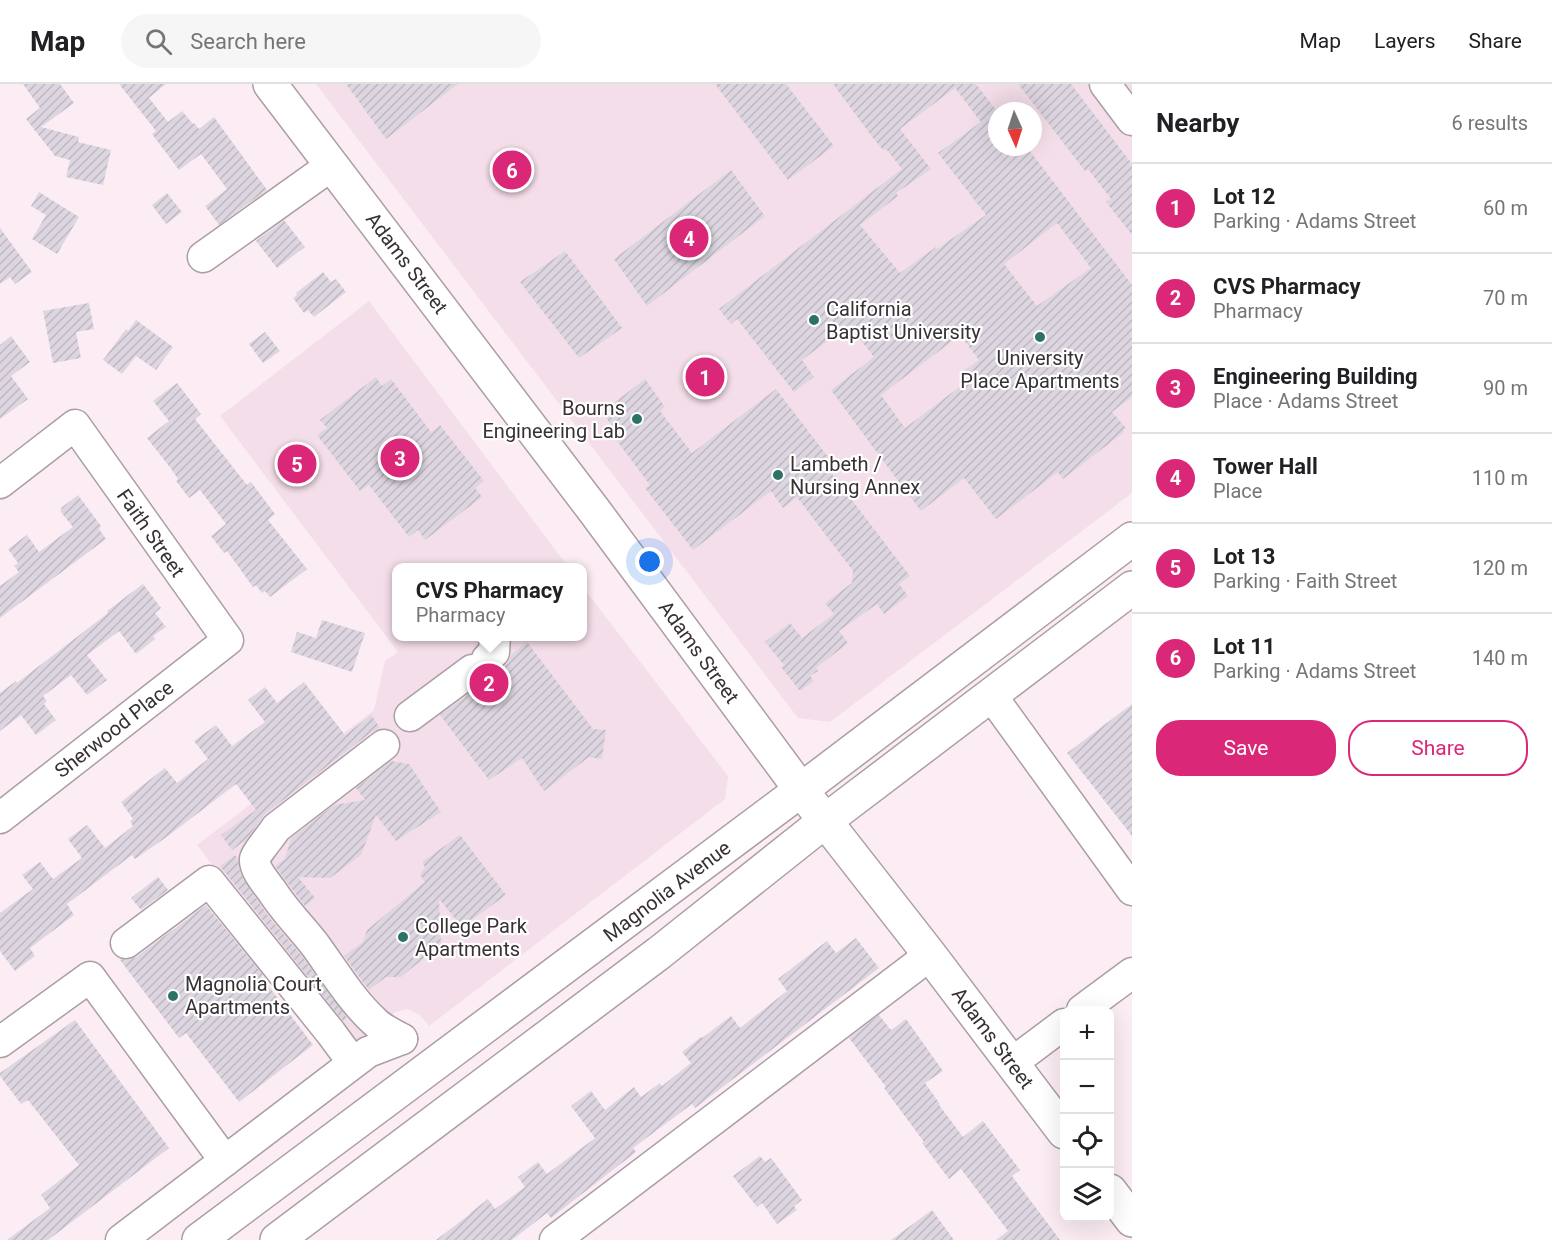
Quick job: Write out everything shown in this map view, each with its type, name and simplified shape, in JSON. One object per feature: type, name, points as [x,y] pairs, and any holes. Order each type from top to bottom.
[{"type":"main road","name":"Adams Street","points":[[270,84],[596,513],[801,790],[1060,1125]]},
{"type":"main road","name":"Magnolia Avenue","points":[[199,1240],[801,790],[1132,539]]},
{"type":"main road","points":[[277,1240],[659,953],[825,821],[1132,588]]},
{"type":"main road","points":[[1114,1196],[1132,1220]]},
{"type":"street","points":[[1105,84],[1132,120]]},
{"type":"street","points":[[203,257],[332,165]]},
{"type":"street","name":"Faith Street","points":[[0,483],[75,425],[228,640]]},
{"type":"street","name":"Sherwood Place","points":[[0,818],[228,640]]},
{"type":"street","points":[[410,716],[485,655]]},
{"type":"street","points":[[991,695],[1132,890]]},
{"type":"street","points":[[120,1240],[368,1052],[402,1039],[376,1023],[357,1002],[273,894],[255,858],[276,828],[384,745]]},
{"type":"street","points":[[126,943],[209,881],[331,1033],[353,1064]]},
{"type":"street","points":[[555,1240],[930,955]]},
{"type":"street","points":[[1089,1006],[1132,973]]},
{"type":"street","points":[[0,1042],[90,976],[225,1161]]},
{"type":"street","points":[[1012,1063],[1060,1028]]},
{"type":"shaded area","name":"California Baptist University","points":[[316,84],[1132,84],[1132,493],[830,722],[798,718]]},
{"type":"shaded area","points":[[369,301],[565,563],[392,563],[392,641],[587,641],[587,593],[728,776],[725,799],[429,1026],[420,1015],[408,1009],[395,1012],[350,1046],[197,845],[374,710],[385,661],[398,652],[220,416]]},
{"type":"building","points":[[23,84],[60,84],[74,103],[41,127],[79,137],[78,142],[111,150],[103,185],[66,177],[70,160],[55,156],[26,119],[40,108]]},
{"type":"building","points":[[119,84],[166,84],[149,98],[168,122],[182,111],[199,129],[214,117],[267,190],[219,225],[205,206],[227,189],[201,154],[179,170],[152,134],[156,131]]},
{"type":"building","points":[[346,84],[458,84],[386,139]]},
{"type":"building","points":[[715,84],[786,84],[834,146],[788,180]]},
{"type":"building","points":[[833,84],[976,84],[990,102],[988,102],[988,156],[1034,156],[1132,285],[1132,397],[1112,412],[1126,428],[1124,432],[1063,479],[1058,472],[996,519],[964,478],[921,511],[831,390],[874,357],[849,325],[802,360],[814,377],[794,392],[737,319],[731,324],[719,309],[902,169],[886,149],[883,150]],"holes":[[[955,88],[981,122],[938,153],[986,215],[900,273],[860,225],[898,196],[896,193],[931,169],[900,129]],[[1057,223],[1091,268],[1037,306],[1004,264]],[[960,335],[979,360],[964,371],[970,379],[905,428],[881,395]]]},
{"type":"building","points":[[1018,84],[1071,84],[1132,164],[1132,235],[1106,202],[1111,199],[1088,169],[1085,171],[1042,115],[1042,102],[1032,102]]},
{"type":"building","points":[[731,170],[765,216],[647,306],[614,259]]},
{"type":"building","points":[[39,192],[79,217],[57,254],[32,239],[46,215],[31,206]]},
{"type":"building","points":[[167,193],[182,212],[166,224],[152,205]]},
{"type":"building","points":[[284,220],[305,247],[277,268],[256,241]]},
{"type":"building","points":[[0,228],[32,272],[15,284],[10,277],[0,284]]},
{"type":"building","points":[[565,251],[622,328],[579,358],[520,282]]},
{"type":"building","points":[[323,272],[331,282],[336,279],[346,292],[314,317],[308,310],[304,313],[293,298],[297,295],[296,293]]},
{"type":"building","points":[[89,303],[94,329],[76,332],[81,358],[53,363],[43,311]]},
{"type":"building","points":[[136,320],[173,347],[156,370],[136,356],[122,374],[103,360],[126,329],[128,331]]},
{"type":"building","points":[[265,332],[280,351],[263,363],[249,344]]},
{"type":"building","points":[[11,336],[30,362],[11,376],[28,399],[0,419],[0,345]]},
{"type":"building","points":[[376,377],[382,386],[391,379],[431,432],[440,425],[484,481],[475,488],[482,497],[425,540],[418,530],[409,537],[369,485],[360,491],[317,435],[327,428],[320,420]]},
{"type":"building","points":[[645,379],[665,407],[660,411],[692,453],[776,389],[835,466],[829,470],[910,576],[899,584],[908,596],[884,614],[877,604],[839,631],[848,643],[816,668],[818,671],[810,676],[814,681],[800,691],[781,667],[784,665],[765,642],[790,623],[802,638],[834,614],[825,603],[852,583],[853,571],[797,497],[783,508],[771,491],[693,550],[645,488],[650,485],[608,429],[612,426],[602,412]]},
{"type":"building","points":[[177,383],[201,414],[195,419],[247,485],[251,482],[275,514],[268,520],[307,569],[270,597],[265,591],[262,593],[256,585],[253,587],[227,551],[224,553],[211,536],[226,524],[200,490],[189,498],[176,481],[178,479],[172,470],[147,438],[169,421],[153,401]]},
{"type":"building","points":[[78,495],[101,526],[99,529],[106,539],[0,618],[0,586],[19,572],[14,566],[18,563],[8,549],[27,535],[39,552],[73,527],[60,511]]},
{"type":"building","points":[[143,584],[161,608],[155,613],[166,627],[153,636],[155,639],[136,654],[119,631],[87,655],[107,680],[87,695],[71,675],[43,696],[47,701],[44,704],[56,720],[36,735],[21,715],[0,731],[0,693],[16,681],[17,683]]},
{"type":"building","points":[[322,620],[365,633],[352,672],[291,652],[297,632],[316,638]]},
{"type":"building","points":[[527,642],[593,729],[606,730],[602,759],[589,757],[544,791],[522,758],[489,780],[440,715],[482,684],[488,676],[499,671],[511,655]]},
{"type":"building","points":[[304,682],[345,735],[371,715],[380,728],[265,814],[246,840],[232,850],[221,835],[256,810],[236,784],[168,836],[135,859],[132,855],[67,904],[74,915],[30,948],[35,956],[15,971],[0,951],[0,913],[33,889],[22,875],[40,862],[53,879],[82,858],[68,839],[87,825],[105,848],[133,826],[130,821],[133,819],[121,802],[165,768],[177,783],[208,759],[194,741],[216,725],[232,746],[265,722],[248,700],[265,687],[277,703]]},
{"type":"building","points":[[1132,704],[1132,836],[1067,753]]},
{"type":"building","points":[[391,761],[409,764],[441,812],[396,841],[376,815],[361,855],[330,878],[298,877],[315,898],[305,906],[275,866],[285,859],[291,838],[334,805],[365,800],[356,788]]},
{"type":"building","points":[[460,835],[506,895],[462,927],[439,899],[441,944],[401,977],[386,977],[369,990],[344,956],[363,942],[367,930],[425,882],[420,875],[425,867],[422,862]]},
{"type":"building","points":[[235,855],[247,885],[268,916],[301,955],[347,1018],[343,1021],[220,866]]},
{"type":"building","points":[[158,877],[168,890],[141,910],[131,898]]},
{"type":"building","name":"Magnolia Court Apartments","points":[[206,905],[263,975],[261,976],[313,1045],[239,1102],[186,1033],[179,1038],[120,960],[136,957]]},
{"type":"building","points":[[856,938],[879,968],[695,1108],[692,1104],[633,1148],[636,1152],[551,1218],[547,1213],[512,1240],[436,1240],[488,1199],[495,1209],[525,1187],[518,1177],[538,1162],[547,1174],[595,1138],[571,1106],[591,1091],[605,1110],[634,1087],[641,1097],[660,1083],[662,1086],[691,1063],[682,1052],[701,1037],[731,1016],[740,1028],[787,991],[778,979],[827,941],[836,953]]},
{"type":"building","points":[[879,1015],[891,1030],[906,1019],[943,1071],[925,1083],[939,1105],[963,1137],[983,1121],[1020,1170],[1012,1176],[1060,1240],[996,1240],[1008,1231],[961,1169],[949,1179],[884,1088],[886,1087],[849,1038]]},
{"type":"building","points":[[75,1020],[169,1148],[48,1240],[7,1240],[50,1208],[41,1195],[79,1165],[28,1100],[21,1104],[0,1073]]},
{"type":"building","points":[[760,1156],[765,1162],[771,1158],[802,1200],[794,1206],[797,1210],[777,1224],[762,1203],[757,1207],[733,1176]]},
{"type":"building","points":[[932,1210],[954,1240],[891,1240]]},
{"type":"place","name":"Lot 11","points":[[512,170]]},
{"type":"place","name":"Tower Hall","points":[[689,238]]},
{"type":"place","name":"California Baptist University","points":[[814,320]]},
{"type":"place","name":"University Place Apartments","points":[[1040,337]]},
{"type":"place","name":"Lot 12","points":[[705,377]]},
{"type":"place","name":"Bourns Engineering Lab","points":[[637,419]]},
{"type":"place","name":"Engineering Building","points":[[400,458]]},
{"type":"place","name":"Lot 13","points":[[297,464]]},
{"type":"place","name":"Lambeth / Nursing Annex","points":[[778,475]]},
{"type":"place","name":"CVS Pharmacy","points":[[489,683]]},
{"type":"place","name":"College Park Apartments","points":[[403,937]]},
{"type":"place","name":"Magnolia Court Apartments","points":[[173,996]]}]
